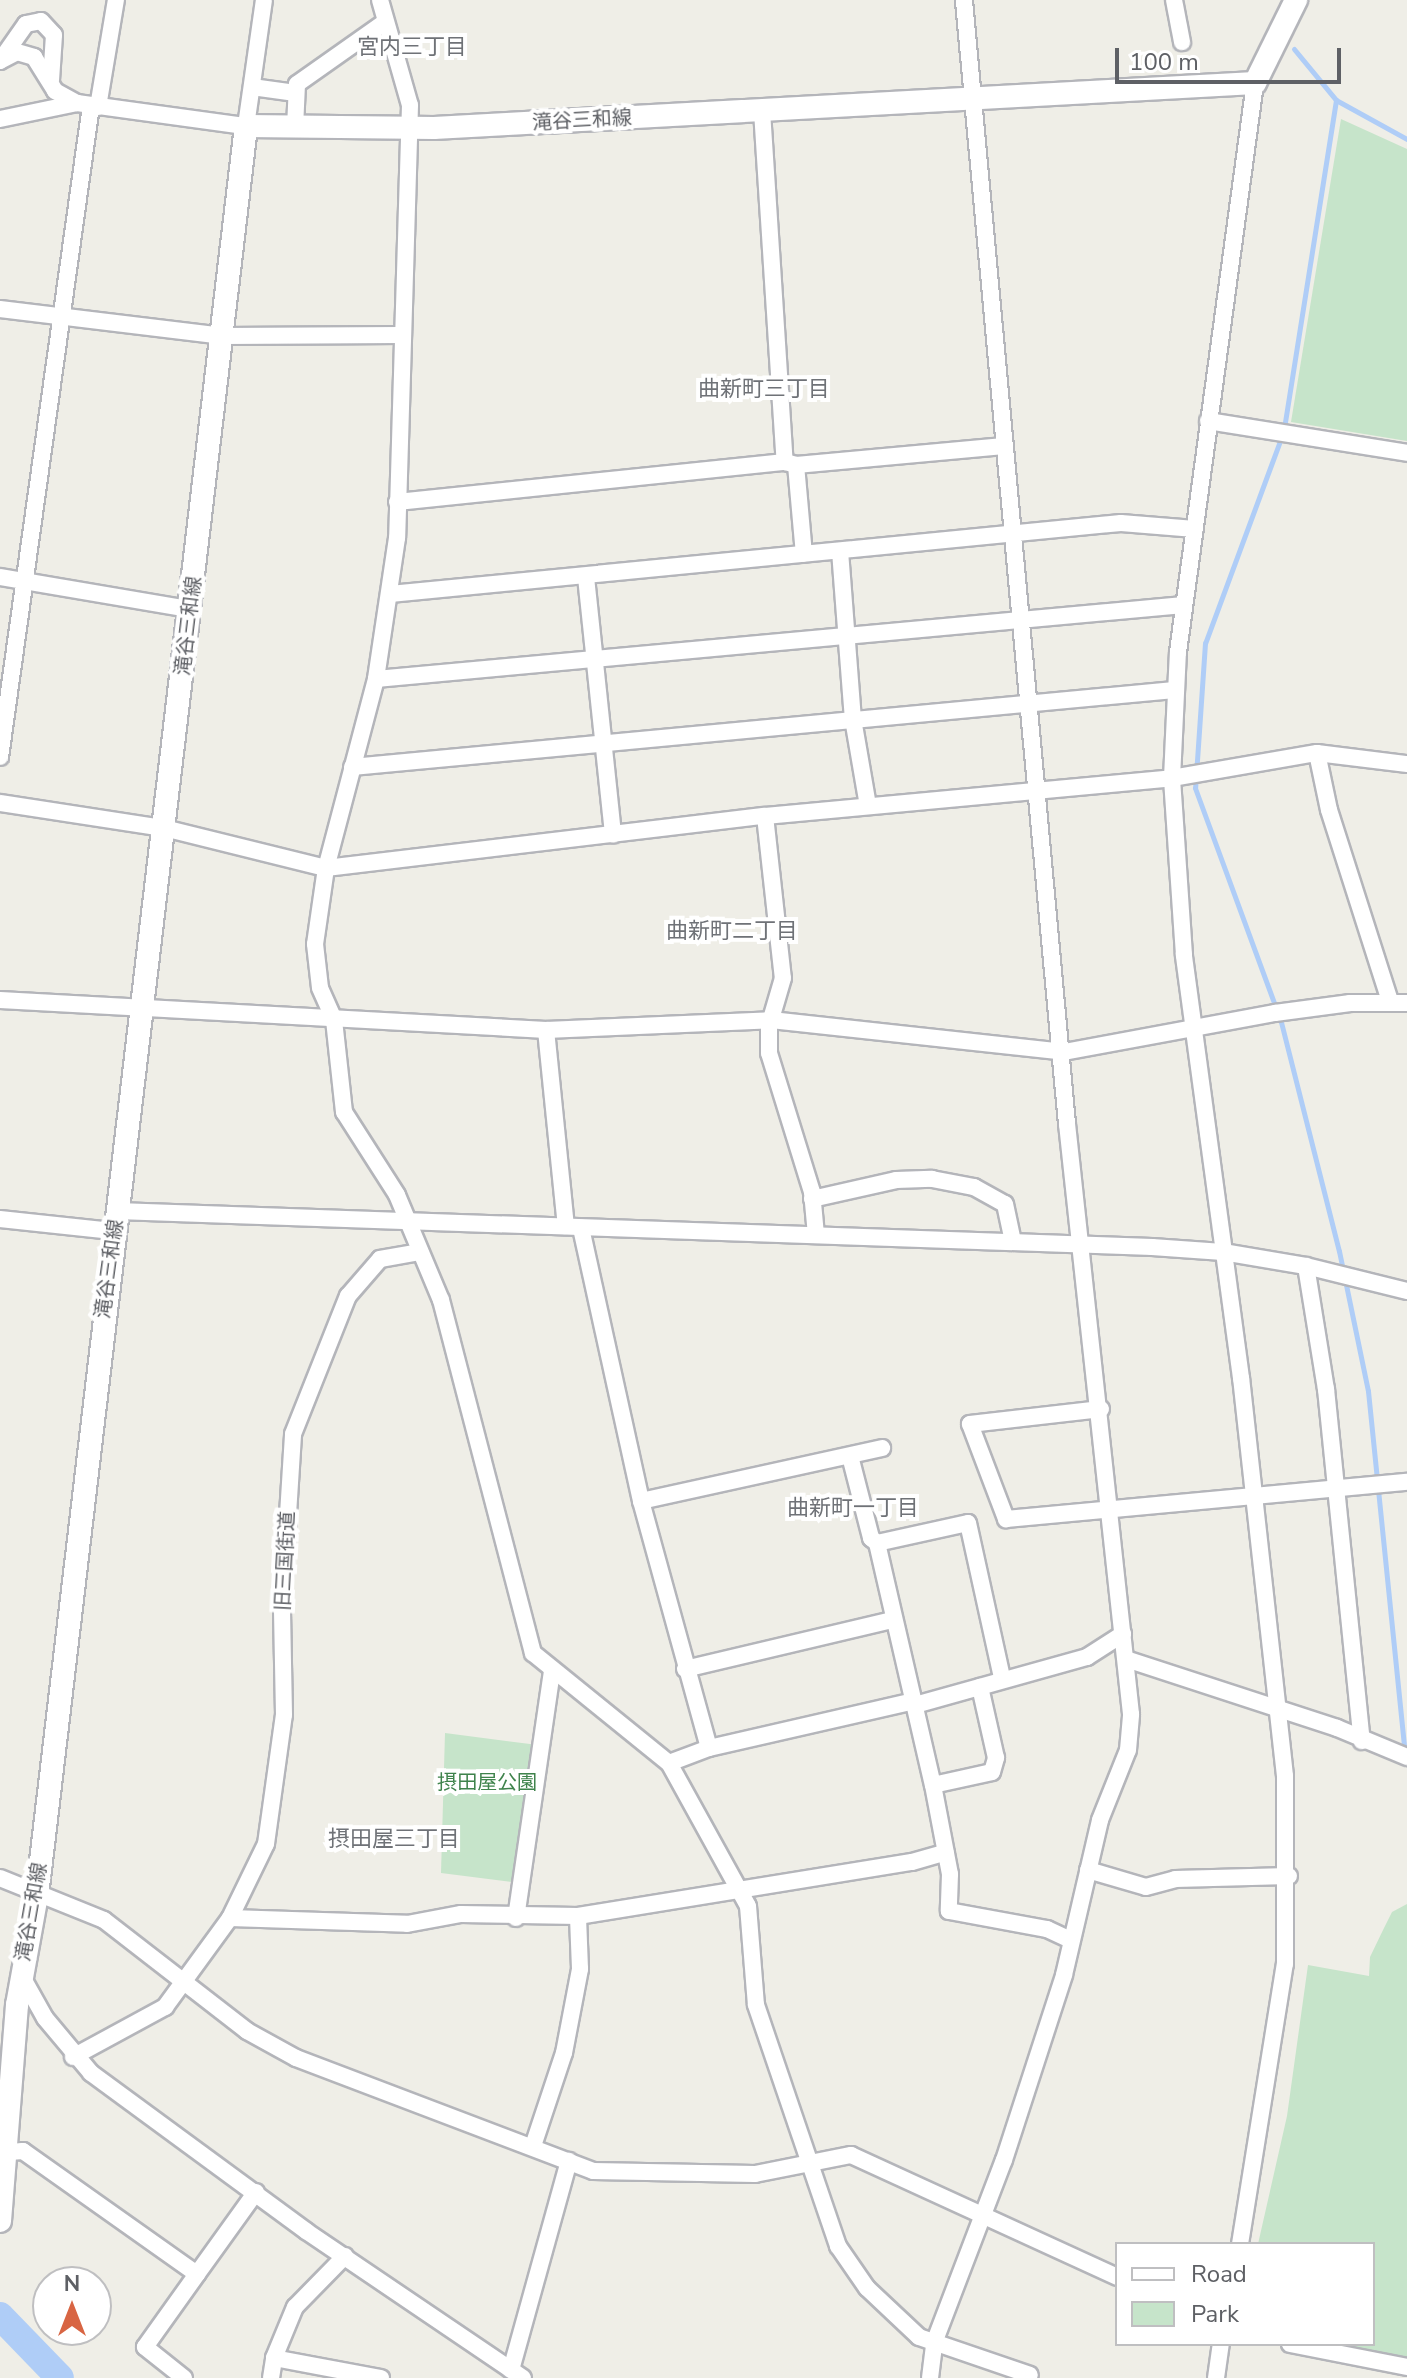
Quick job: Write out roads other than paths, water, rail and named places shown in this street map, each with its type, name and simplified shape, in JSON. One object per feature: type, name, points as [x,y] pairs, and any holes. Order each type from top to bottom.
[{"type":"main road","points":[[1255,83],[1296,0]]},
{"type":"main road","name":"滝谷三和線","points":[[0,2221],[21,1974],[37,1895],[246,126],[410,127],[1255,83]]},
{"type":"street","points":[[0,757],[89,105],[116,0]]},
{"type":"street","points":[[0,61],[26,53],[51,80],[55,91],[89,105],[246,126],[264,0]]},
{"type":"street","points":[[380,0],[410,105],[410,127],[397,502],[390,594],[376,679],[326,868],[315,955],[320,988],[334,1020],[344,1112],[389,1181],[441,1300],[528,1641],[552,1672],[669,1763],[741,1891],[754,1942],[756,2005],[807,2167],[848,2263],[910,2330],[934,2343],[1031,2376],[1045,2365]]},
{"type":"street","points":[[930,2378],[934,2343],[1031,2080],[1071,1940],[1100,1820],[1128,1750],[1126,1659],[1101,1409],[1080,1244],[964,0]]},
{"type":"street","points":[[1174,0],[1182,42]]},
{"type":"street","points":[[0,61],[26,24],[41,21],[54,35],[51,80]]},
{"type":"street","points":[[295,128],[296,93],[304,76],[385,22]]},
{"type":"street","points":[[1240,2242],[1281,2006],[1289,1876],[1277,1712],[1253,1496],[1176,881],[1172,778],[1174,690],[1184,605],[1255,83]]},
{"type":"street","points":[[252,87],[296,93]]},
{"type":"street","points":[[0,119],[89,105]]},
{"type":"street","points":[[762,111],[791,464],[804,554]]},
{"type":"street","points":[[0,309],[223,336],[401,335]]},
{"type":"street","points":[[1208,421],[1407,453]]},
{"type":"street","points":[[397,502],[1004,446]]},
{"type":"street","points":[[390,594],[1013,537],[1121,523],[1195,529]]},
{"type":"street","points":[[840,551],[853,719],[868,806]]},
{"type":"street","points":[[0,577],[190,609]]},
{"type":"street","points":[[586,577],[598,661],[600,745],[613,835]]},
{"type":"street","points":[[376,679],[1184,605]]},
{"type":"street","points":[[352,767],[853,719],[1031,706],[1174,690]]},
{"type":"street","points":[[0,803],[164,828],[326,868],[765,816],[1172,778],[1317,753],[1407,764]]},
{"type":"street","points":[[1317,753],[1329,810],[1390,1001]]},
{"type":"street","points":[[765,816],[783,978],[771,1020],[771,1067],[812,1199],[816,1235]]},
{"type":"street","points":[[0,1000],[546,1030],[771,1020],[1064,1052],[1193,1028],[1390,1001],[1407,1003]]},
{"type":"street","points":[[546,1030],[573,1227],[641,1501],[709,1748]]},
{"type":"street","points":[[812,1199],[896,1180],[932,1179],[974,1187],[1005,1204],[1013,1241]]},
{"type":"street","points":[[0,1219],[406,1219],[1080,1244],[1223,1252],[1306,1266],[1407,1291]]},
{"type":"street","name":"旧三国街道","points":[[73,2057],[147,2021],[187,1980],[230,1918],[271,1830],[284,1715],[282,1610],[293,1434],[348,1296],[380,1259],[420,1252]]},
{"type":"street","points":[[1306,1266],[1337,1488],[1362,1741]]},
{"type":"street","points":[[1101,1409],[970,1424],[1006,1519],[1407,1482]]},
{"type":"street","points":[[641,1501],[882,1448]]},
{"type":"street","points":[[850,1456],[871,1538],[877,1543],[933,1785],[946,1852],[949,1911],[1047,1929],[1071,1940]]},
{"type":"street","points":[[877,1543],[968,1523],[1002,1677]]},
{"type":"street","points":[[685,1669],[893,1620]]},
{"type":"street","points":[[669,1763],[709,1748],[914,1703],[980,1687],[1002,1677],[1087,1657],[1123,1634]]},
{"type":"street","points":[[1126,1659],[1277,1712],[1314,1720],[1407,1757]]},
{"type":"street","points":[[516,1918],[552,1672]]},
{"type":"street","points":[[933,1785],[992,1772],[996,1758],[980,1687]]},
{"type":"street","points":[[230,1918],[388,1924],[461,1914],[516,1918],[578,1916],[741,1891],[946,1852]]},
{"type":"street","points":[[1088,1870],[1146,1887],[1175,1879],[1289,1876]]},
{"type":"street","points":[[0,1878],[104,1920],[187,1980],[247,2031],[296,2058],[418,2108],[533,2146],[593,2171],[680,2176],[807,2167],[851,2155],[1115,2276]]},
{"type":"street","points":[[533,2146],[564,2053],[580,1969],[578,1916]]},
{"type":"street","points":[[21,1974],[73,2057],[345,2256],[517,2374],[569,2161]]},
{"type":"street","points":[[4,2149],[23,2151],[197,2274]]},
{"type":"street","points":[[184,2378],[145,2347],[256,2192]]},
{"type":"street","points":[[271,2378],[274,2358],[295,2307],[345,2256]]},
{"type":"street","points":[[1216,2378],[1221,2346]]},
{"type":"street","points":[[1300,2346],[1407,2367]]},
{"type":"street","points":[[274,2358],[381,2378]]},
{"type":"waterway","points":[[1294,49],[1336,100],[1407,139]]},
{"type":"waterway","points":[[1336,100],[1284,430],[1205,643],[1195,788],[1281,1022],[1339,1251],[1368,1391],[1405,1753]]},
{"type":"waterway","points":[[0,2316],[60,2378]]},
{"type":"district","name":"宮内三丁目","points":[[412,48]]},
{"type":"district","name":"曲新町三丁目","points":[[764,390]]},
{"type":"district","name":"曲新町二丁目","points":[[732,932]]},
{"type":"district","name":"曲新町一丁目","points":[[853,1509]]},
{"type":"district","name":"摂田屋三丁目","points":[[394,1840]]},
{"type":"park label","name":"摂田屋公園","points":[[487,1782]]}]
